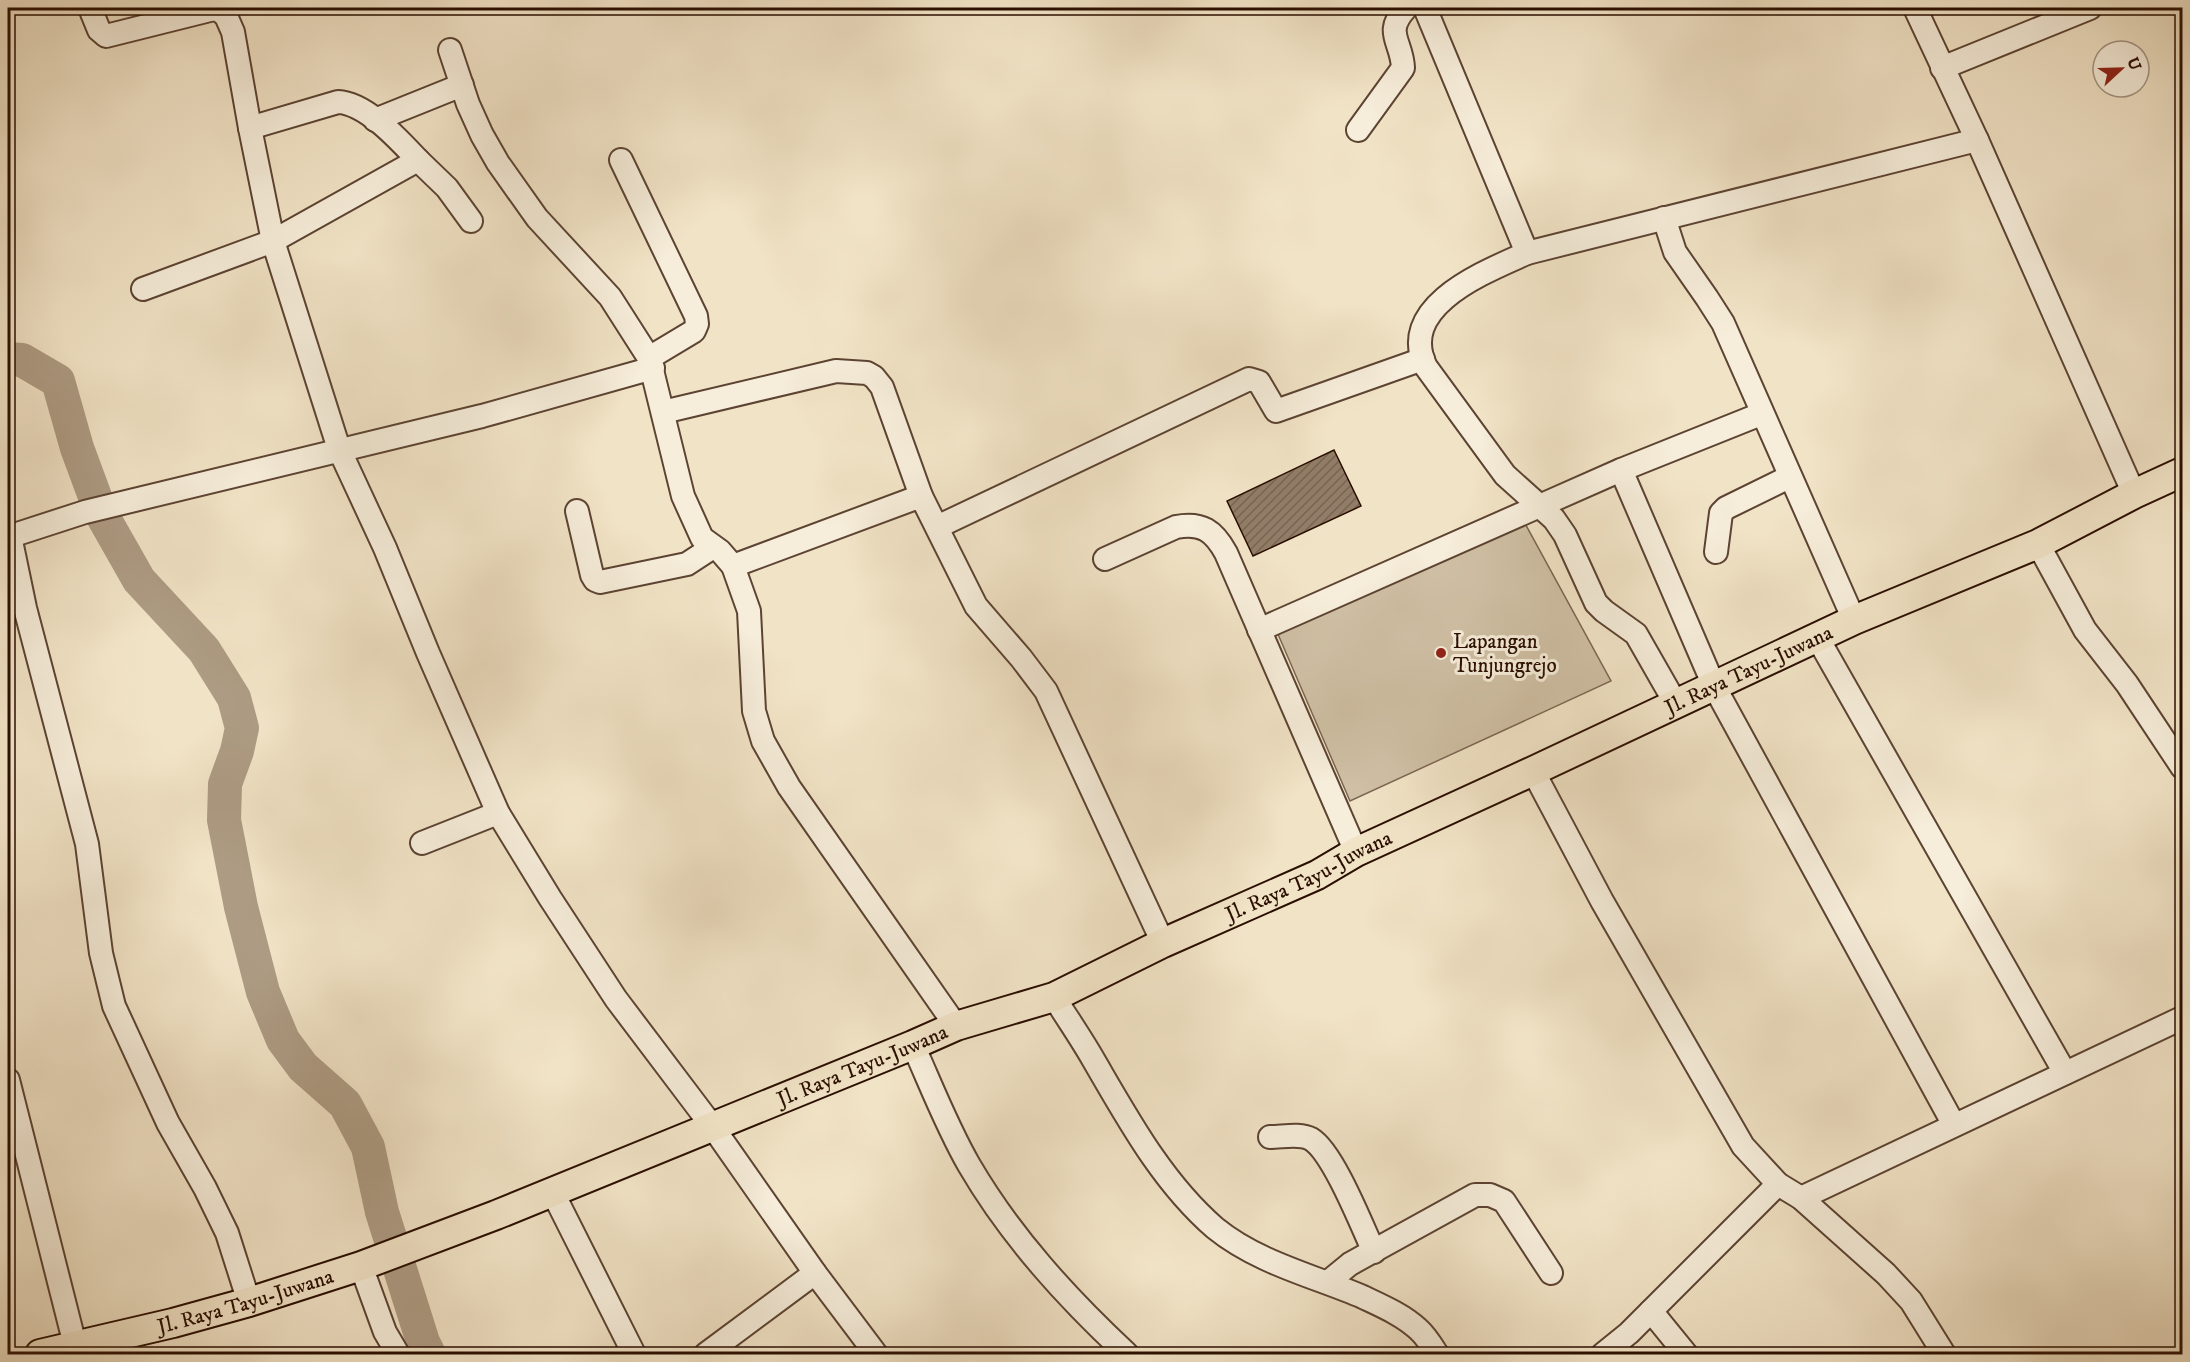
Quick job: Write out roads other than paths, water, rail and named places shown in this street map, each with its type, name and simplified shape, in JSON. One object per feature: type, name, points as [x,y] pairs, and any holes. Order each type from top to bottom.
[{"type":"main road","name":"Jl. Raya Tayu-Juwana","points":[[40,1354],[173,1323],[249,1302],[370,1262],[496,1215],[956,1026],[1054,997],[1163,943],[1317,875],[1356,852],[1817,637],[2038,544],[2182,472]]},
{"type":"street","points":[[90,8],[102,34],[106,36],[214,9],[223,12],[230,23],[273,241],[339,449],[498,813],[616,999],[712,1126],[815,1273],[876,1354]]},
{"type":"street","points":[[1358,130],[1403,68],[1394,25],[1397,17],[1406,8]]},
{"type":"street","points":[[1425,8],[1527,253]]},
{"type":"street","points":[[1914,8],[1977,140],[2134,494]]},
{"type":"street","points":[[1942,68],[2090,8]]},
{"type":"street","points":[[450,50],[482,135],[509,179],[537,218],[610,297],[651,363],[683,496],[702,538],[720,551],[733,566],[749,611],[754,711],[764,741],[789,787],[956,1026]]},
{"type":"street","points":[[375,120],[462,85]]},
{"type":"street","points":[[250,128],[338,102],[347,102],[397,138],[447,188],[471,221]]},
{"type":"street","points":[[1676,704],[1636,634],[1596,603],[1565,535],[1554,519],[1505,475],[1423,359],[1420,332],[1436,305],[1474,277],[1527,253],[1977,140]]},
{"type":"street","points":[[143,290],[273,241],[418,160]]},
{"type":"street","points":[[249,1302],[226,1233],[205,1188],[168,1123],[114,1006],[101,953],[87,843],[25,608],[9,536],[85,512],[537,402],[651,363],[694,331],[697,324],[696,316],[621,160]]},
{"type":"street","points":[[1664,218],[1676,252],[1723,323],[1761,414],[1854,620]]},
{"type":"street","points":[[937,527],[1249,379],[1258,382],[1276,411],[1423,359]]},
{"type":"street","points":[[663,412],[826,373],[845,370],[867,373],[874,377],[882,387],[921,496],[976,606],[1046,691],[1163,943]]},
{"type":"street","points":[[1259,630],[1621,470],[1761,414]]},
{"type":"street","points":[[1621,470],[1714,686],[1954,1125]]},
{"type":"street","points":[[1716,552],[1721,513],[1726,508],[1789,477]]},
{"type":"street","points":[[733,566],[921,496]]},
{"type":"street","points":[[577,511],[592,575],[600,582],[687,564],[713,547]]},
{"type":"street","points":[[1105,559],[1176,527],[1189,525],[1205,528],[1214,535],[1226,553],[1356,852]]},
{"type":"street","points":[[2038,544],[2085,630],[2127,684],[2182,767]]},
{"type":"street","points":[[1817,637],[2065,1073]]},
{"type":"street","points":[[1533,771],[1602,901],[1743,1146],[1778,1184],[1801,1198],[1886,1274],[1911,1301],[1944,1354]]},
{"type":"street","points":[[422,843],[498,813]]},
{"type":"street","points":[[1054,997],[1123,1112],[1182,1197],[1235,1242],[1298,1273],[1328,1282],[1404,1318],[1420,1330],[1437,1354]]},
{"type":"street","points":[[1801,1198],[2182,1018]]},
{"type":"street","points":[[913,1045],[969,1165],[996,1206],[1027,1249],[1082,1312],[1127,1354]]},
{"type":"street","points":[[8,1080],[75,1345]]},
{"type":"street","points":[[1270,1137],[1307,1137],[1321,1147],[1332,1164],[1374,1251]]},
{"type":"street","points":[[1603,1354],[1629,1333],[1778,1184]]},
{"type":"street","points":[[552,1191],[633,1354]]},
{"type":"street","points":[[1328,1282],[1350,1264],[1475,1196],[1490,1195],[1504,1201],[1551,1273]]},
{"type":"street","points":[[370,1262],[385,1332],[398,1354]]},
{"type":"street","points":[[706,1354],[815,1273]]},
{"type":"street","points":[[1651,1311],[1686,1354]]},
{"type":"waterway","points":[[8,359],[22,360],[58,381],[77,448],[101,513],[139,580],[204,650],[234,698],[242,728],[237,751],[225,784],[224,820],[241,907],[263,992],[283,1040],[303,1067],[345,1104],[368,1147],[382,1212],[423,1342],[429,1354]]},
{"type":"place","name":"Lapangan Tunjungrejo","points":[[1441,653]]}]
